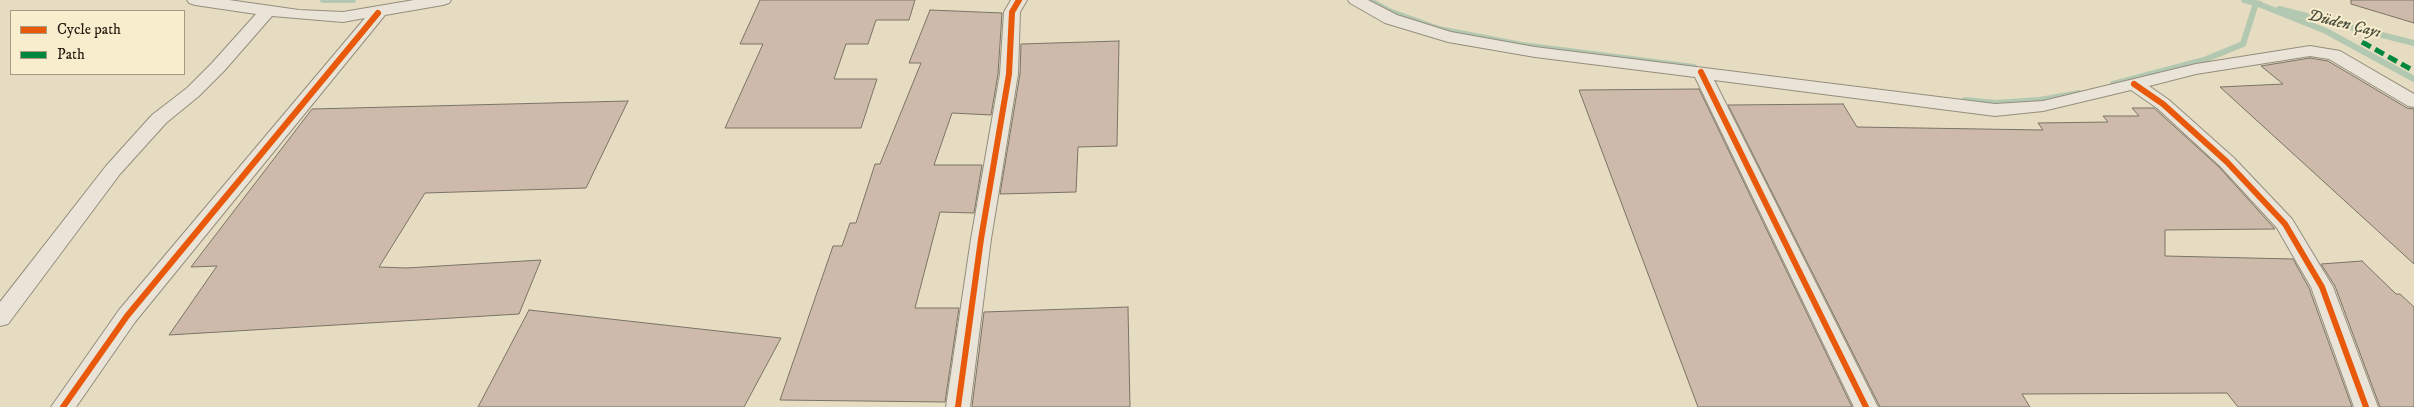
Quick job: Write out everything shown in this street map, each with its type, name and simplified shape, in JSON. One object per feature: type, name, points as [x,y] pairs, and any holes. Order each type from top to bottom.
[{"type":"street","points":[[195,0],[268,11],[312,16],[344,17],[443,0]]},
{"type":"street","points":[[958,407],[981,239],[1009,74],[1012,12],[1019,0]]},
{"type":"street","points":[[1356,0],[1391,19],[1448,37],[1535,52],[1995,110],[2043,106],[2196,69],[2310,51],[2334,55],[2414,102]]},
{"type":"street","points":[[0,318],[113,170],[159,119],[193,92],[218,67],[268,11]]},
{"type":"street","points":[[64,407],[127,316],[378,12]]},
{"type":"street","points":[[1701,72],[1866,407]]},
{"type":"street","points":[[2134,84],[2163,104],[2227,162],[2285,224],[2322,287],[2366,407]]},
{"type":"building","points":[[760,0],[915,0],[909,20],[876,20],[868,44],[846,44],[834,79],[877,79],[861,128],[725,128],[763,44],[740,44]]},
{"type":"building","points":[[2351,0],[2414,0],[2414,23],[2351,4]]},
{"type":"building","points":[[930,10],[1002,13],[998,74],[991,115],[952,113],[934,165],[982,165],[974,213],[940,212],[915,308],[959,308],[945,402],[780,400],[833,246],[842,246],[850,223],[856,223],[875,164],[880,164],[921,63],[909,63]]},
{"type":"building","points":[[1119,41],[1117,146],[1078,147],[1076,192],[1000,194],[1020,74],[1021,44]]},
{"type":"building","points":[[2310,58],[2328,61],[2407,108],[2414,109],[2414,264],[2220,87],[2283,84],[2261,66]]},
{"type":"building","points":[[1699,89],[1852,407],[1698,407],[1579,90]]},
{"type":"building","points":[[628,101],[586,188],[425,193],[379,267],[406,268],[541,260],[519,314],[169,335],[217,266],[191,267],[312,109]]},
{"type":"building","points":[[1843,104],[1857,127],[2043,130],[2038,123],[2108,122],[2103,116],[2139,116],[2132,108],[2154,108],[2219,167],[2275,229],[2165,230],[2165,256],[2293,259],[2309,288],[2352,407],[2238,407],[2227,393],[2022,394],[2030,407],[1880,407],[1728,105]]},
{"type":"building","points":[[2362,261],[2396,294],[2400,294],[2414,307],[2414,407],[2380,407],[2335,286],[2321,264]]},
{"type":"building","points":[[1128,307],[1130,407],[972,407],[984,312]]},
{"type":"building","points":[[529,310],[781,338],[744,407],[478,407]]},
{"type":"waterway","points":[[323,0],[353,0]]},
{"type":"waterway","points":[[1369,0],[1389,11],[1439,29],[1522,45],[1694,67]]},
{"type":"waterway","name":"Düden Çayı","points":[[2244,0],[2256,3]]},
{"type":"waterway","points":[[2113,84],[2204,60],[2243,44],[2256,3]]},
{"type":"waterway","name":"Düden Çayı","points":[[2256,3],[2260,4]]},
{"type":"waterway","points":[[2256,3],[2326,31],[2414,79]]},
{"type":"waterway","name":"Düden Çayı","points":[[2279,9],[2414,43]]},
{"type":"waterway","points":[[1965,100],[1996,103],[2040,100],[2079,93]]},
{"type":"marked path","points":[[2362,42],[2414,71]]},
{"type":"cycle path","points":[[958,407],[981,239],[1009,74],[1012,12],[1019,0]]},
{"type":"cycle path","points":[[63,407],[127,316],[378,13]]},
{"type":"cycle path","points":[[1701,72],[1866,407]]},
{"type":"cycle path","points":[[2134,84],[2163,104],[2227,162],[2285,224],[2322,287],[2366,407]]}]
